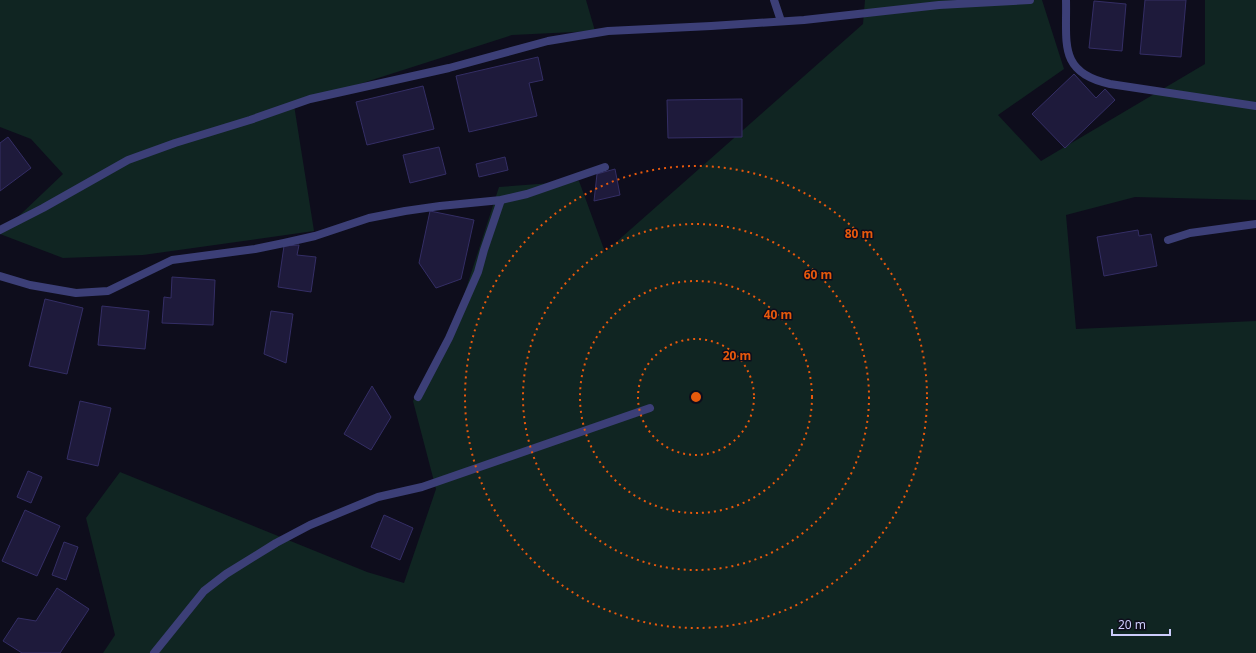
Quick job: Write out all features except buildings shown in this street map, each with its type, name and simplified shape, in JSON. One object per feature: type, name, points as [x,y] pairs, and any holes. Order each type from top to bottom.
[{"type":"street","points":[[774,0],[781,21]]},
{"type":"street","points":[[0,230],[43,208],[128,160],[175,143],[250,120],[310,98],[450,68],[548,41],[608,31],[781,21],[939,5],[1030,0]]},
{"type":"street","points":[[1066,0],[1067,51],[1078,71],[1087,77],[1095,81],[1110,84],[1256,106]]},
{"type":"street","points":[[0,276],[30,285],[76,293],[108,291],[172,260],[269,246],[315,236],[369,218],[405,211],[501,200],[527,194],[605,167]]},
{"type":"street","points":[[418,397],[450,338],[478,272],[501,200]]},
{"type":"street","points":[[1168,240],[1190,233],[1256,224]]},
{"type":"street","points":[[154,653],[204,591],[226,574],[276,543],[310,525],[378,496],[422,487],[650,408]]},
{"type":"green space","points":[[0,0],[586,0],[595,31],[512,35],[294,105],[314,231],[143,255],[63,258],[0,234],[63,174],[31,139],[0,127]]},
{"type":"green space","points":[[865,0],[1042,0],[1064,69],[998,115],[1041,161],[1205,64],[1205,0],[1256,0],[1256,200],[1135,197],[1066,215],[1076,329],[1256,321],[1256,653],[103,653],[115,635],[86,518],[120,472],[367,572],[404,583],[436,489],[413,401],[453,329],[499,187],[579,181],[605,252],[863,24]]}]
